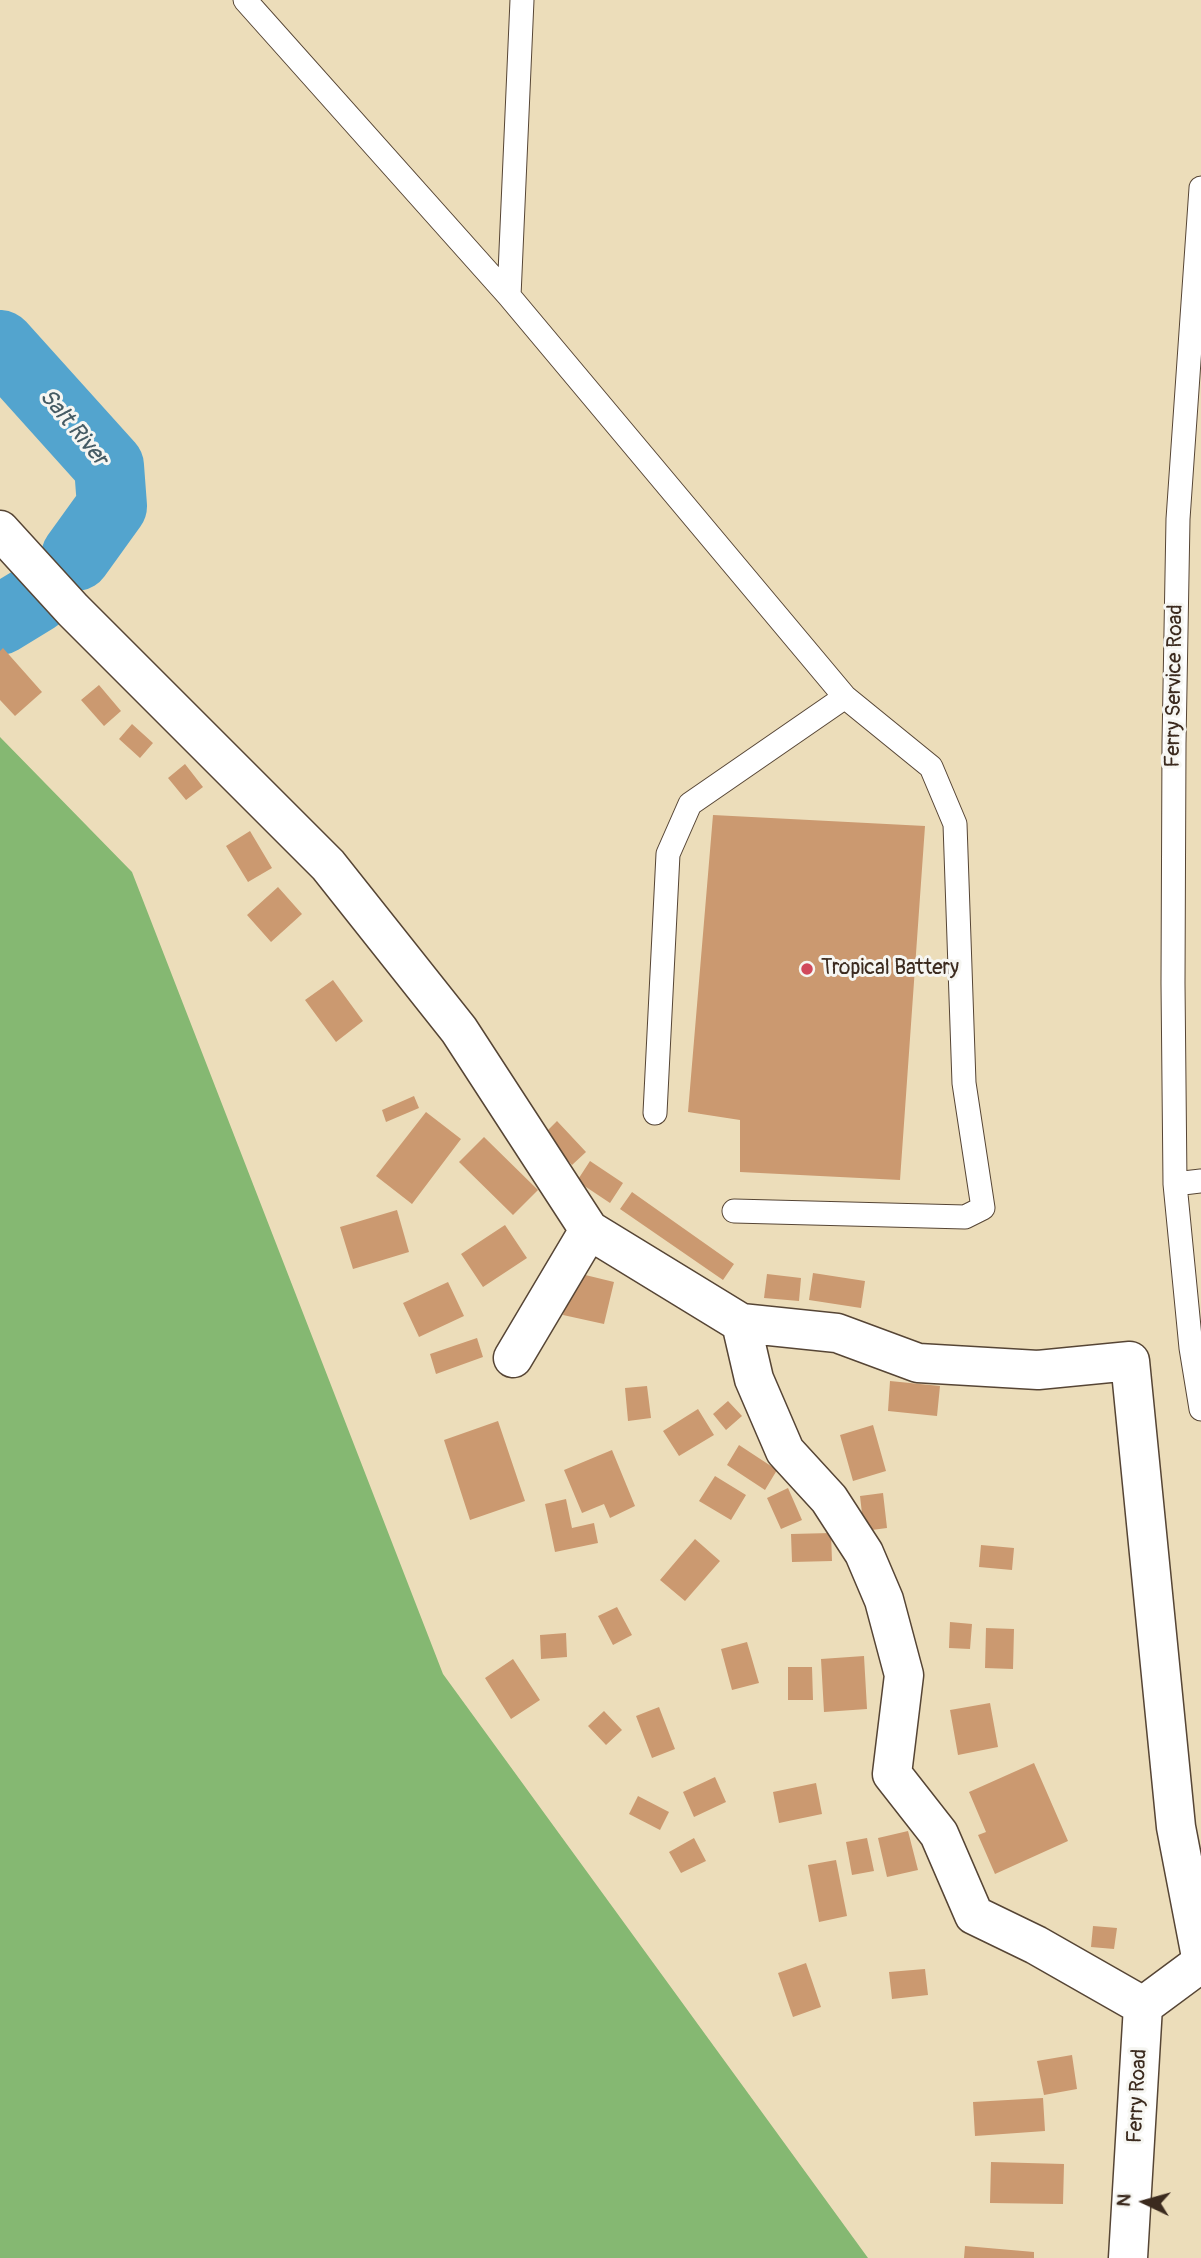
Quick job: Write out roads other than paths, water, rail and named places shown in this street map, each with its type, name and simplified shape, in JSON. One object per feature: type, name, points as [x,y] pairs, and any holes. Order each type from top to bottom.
[{"type":"street","points":[[0,530],[73,610],[328,865],[459,1030],[589,1230],[741,1323],[837,1334],[918,1363],[1038,1370],[1130,1362],[1176,1827],[1201,1957]]},
{"type":"street","points":[[513,1358],[589,1230]]},
{"type":"street","points":[[741,1323],[754,1379],[785,1451],[830,1499],[864,1553],[884,1600],[904,1675],[892,1774],[939,1835],[974,1915],[1036,1945],[1143,2006],[1201,1963]]},
{"type":"street","name":"Ferry Road","points":[[1128,2258],[1143,2006]]},
{"type":"lane","points":[[245,0],[509,296],[845,696],[930,767],[955,824],[964,1083],[983,1208],[965,1217],[734,1211]]},
{"type":"lane","points":[[509,296],[522,0]]},
{"type":"lane","name":"Ferry Service Road","points":[[1201,188],[1178,519],[1174,743],[1175,1184],[1191,1348],[1201,1409]]},
{"type":"lane","points":[[655,1113],[668,854],[690,804],[845,696]]},
{"type":"lane","points":[[1175,1184],[1201,1181]]},
{"type":"waterway","name":"Salt River","points":[[0,345],[109,466],[112,506],[76,556]]},
{"type":"waterway","name":"Salt River","points":[[0,620],[36,598]]},
{"type":"place","name":"Tropical Battery","points":[[807,969]]}]
